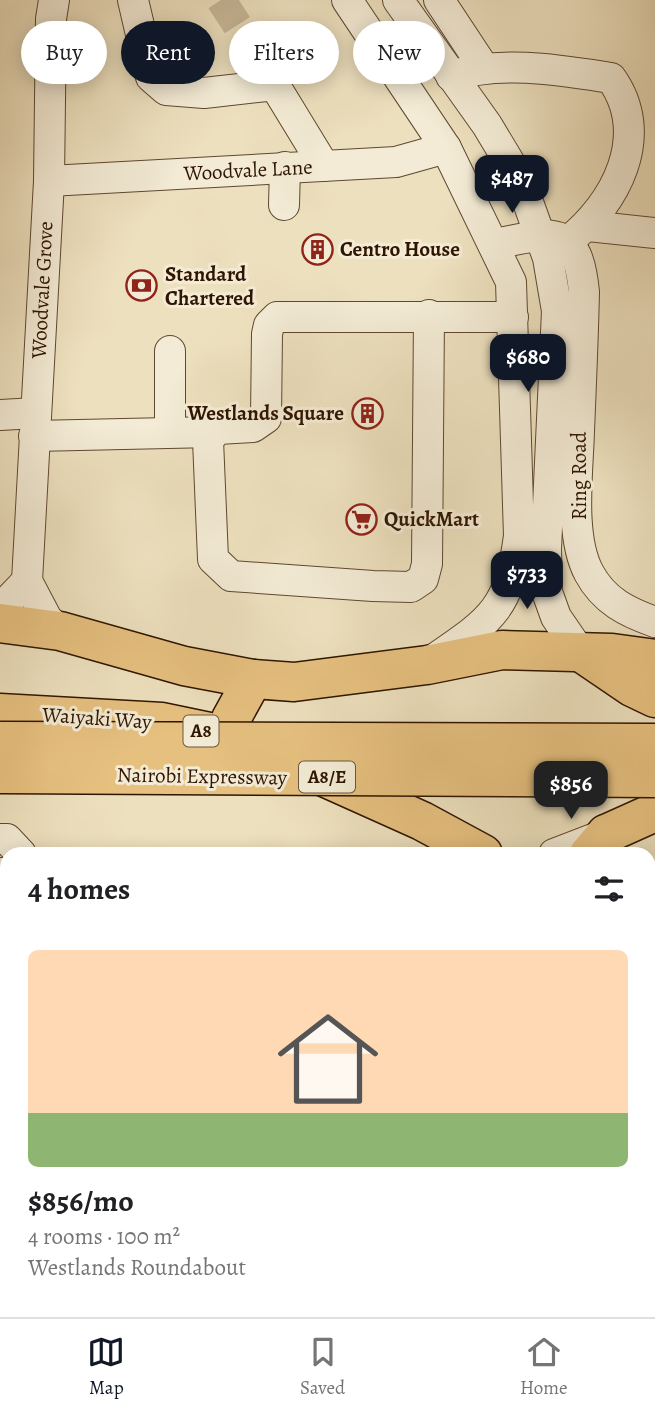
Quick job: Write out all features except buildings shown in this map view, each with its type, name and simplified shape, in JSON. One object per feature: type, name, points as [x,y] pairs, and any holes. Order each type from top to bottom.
[{"type":"main road","points":[[0,623],[60,631],[184,666],[253,679],[294,682],[427,665],[502,650],[596,653],[655,659]]},
{"type":"main road","points":[[596,653],[632,687],[655,698]]},
{"type":"main road","points":[[226,736],[231,719],[253,679]]},
{"type":"main road","name":"Waiyaki Way","points":[[0,713],[162,722],[226,736],[422,821],[469,847]]},
{"type":"main road","name":"Nairobi Expressway","points":[[0,741],[655,743]]},
{"type":"main road","name":"Nairobi Expressway","points":[[0,774],[655,778]]},
{"type":"main road","points":[[597,844],[655,812]]},
{"type":"street","name":"Woodvale Grove","points":[[54,0],[51,19],[48,181],[27,581],[42,611],[60,631]]},
{"type":"street","points":[[133,0],[151,77],[166,90],[204,93],[275,85],[324,166]]},
{"type":"street","points":[[346,0],[446,148],[512,282],[519,536],[513,577],[494,611],[481,627],[427,665]]},
{"type":"street","points":[[398,0],[487,125],[520,180],[565,234]]},
{"type":"street","points":[[439,0],[484,68]]},
{"type":"street","points":[[451,76],[484,68],[563,70],[611,78],[621,91],[630,142],[621,177],[565,234],[554,282],[557,311],[546,559],[547,592],[555,617],[596,653],[641,617]]},
{"type":"street","name":"Woodvale Lane","points":[[48,181],[396,162],[446,148]]},
{"type":"street","points":[[284,205],[285,167]]},
{"type":"street","points":[[494,244],[565,234],[655,233]]},
{"type":"street","name":"Ring Road","points":[[565,234],[582,272],[584,292],[576,505],[580,542],[587,570],[597,587],[641,617]]},
{"type":"street","points":[[213,432],[208,440],[210,534],[213,559],[221,570],[231,576],[373,586],[411,587],[419,584],[427,564],[429,315]]},
{"type":"street","points":[[0,415],[34,424],[170,432],[213,432],[253,426],[266,418],[267,334],[269,325],[277,317],[513,317]]},
{"type":"street","points":[[170,351],[170,432]]},
{"type":"street","points":[[0,609],[27,581]]},
{"type":"street","points":[[0,839],[7,839],[14,847]]},
{"type":"tunnel","points":[[221,0],[235,21]]},
{"type":"place","name":"Centro House","points":[[317,249]]},
{"type":"place","name":"Standard Chartered","points":[[142,286]]},
{"type":"place","name":"Westlands Square","points":[[367,413]]},
{"type":"place","name":"QuickMart","points":[[361,519]]}]
